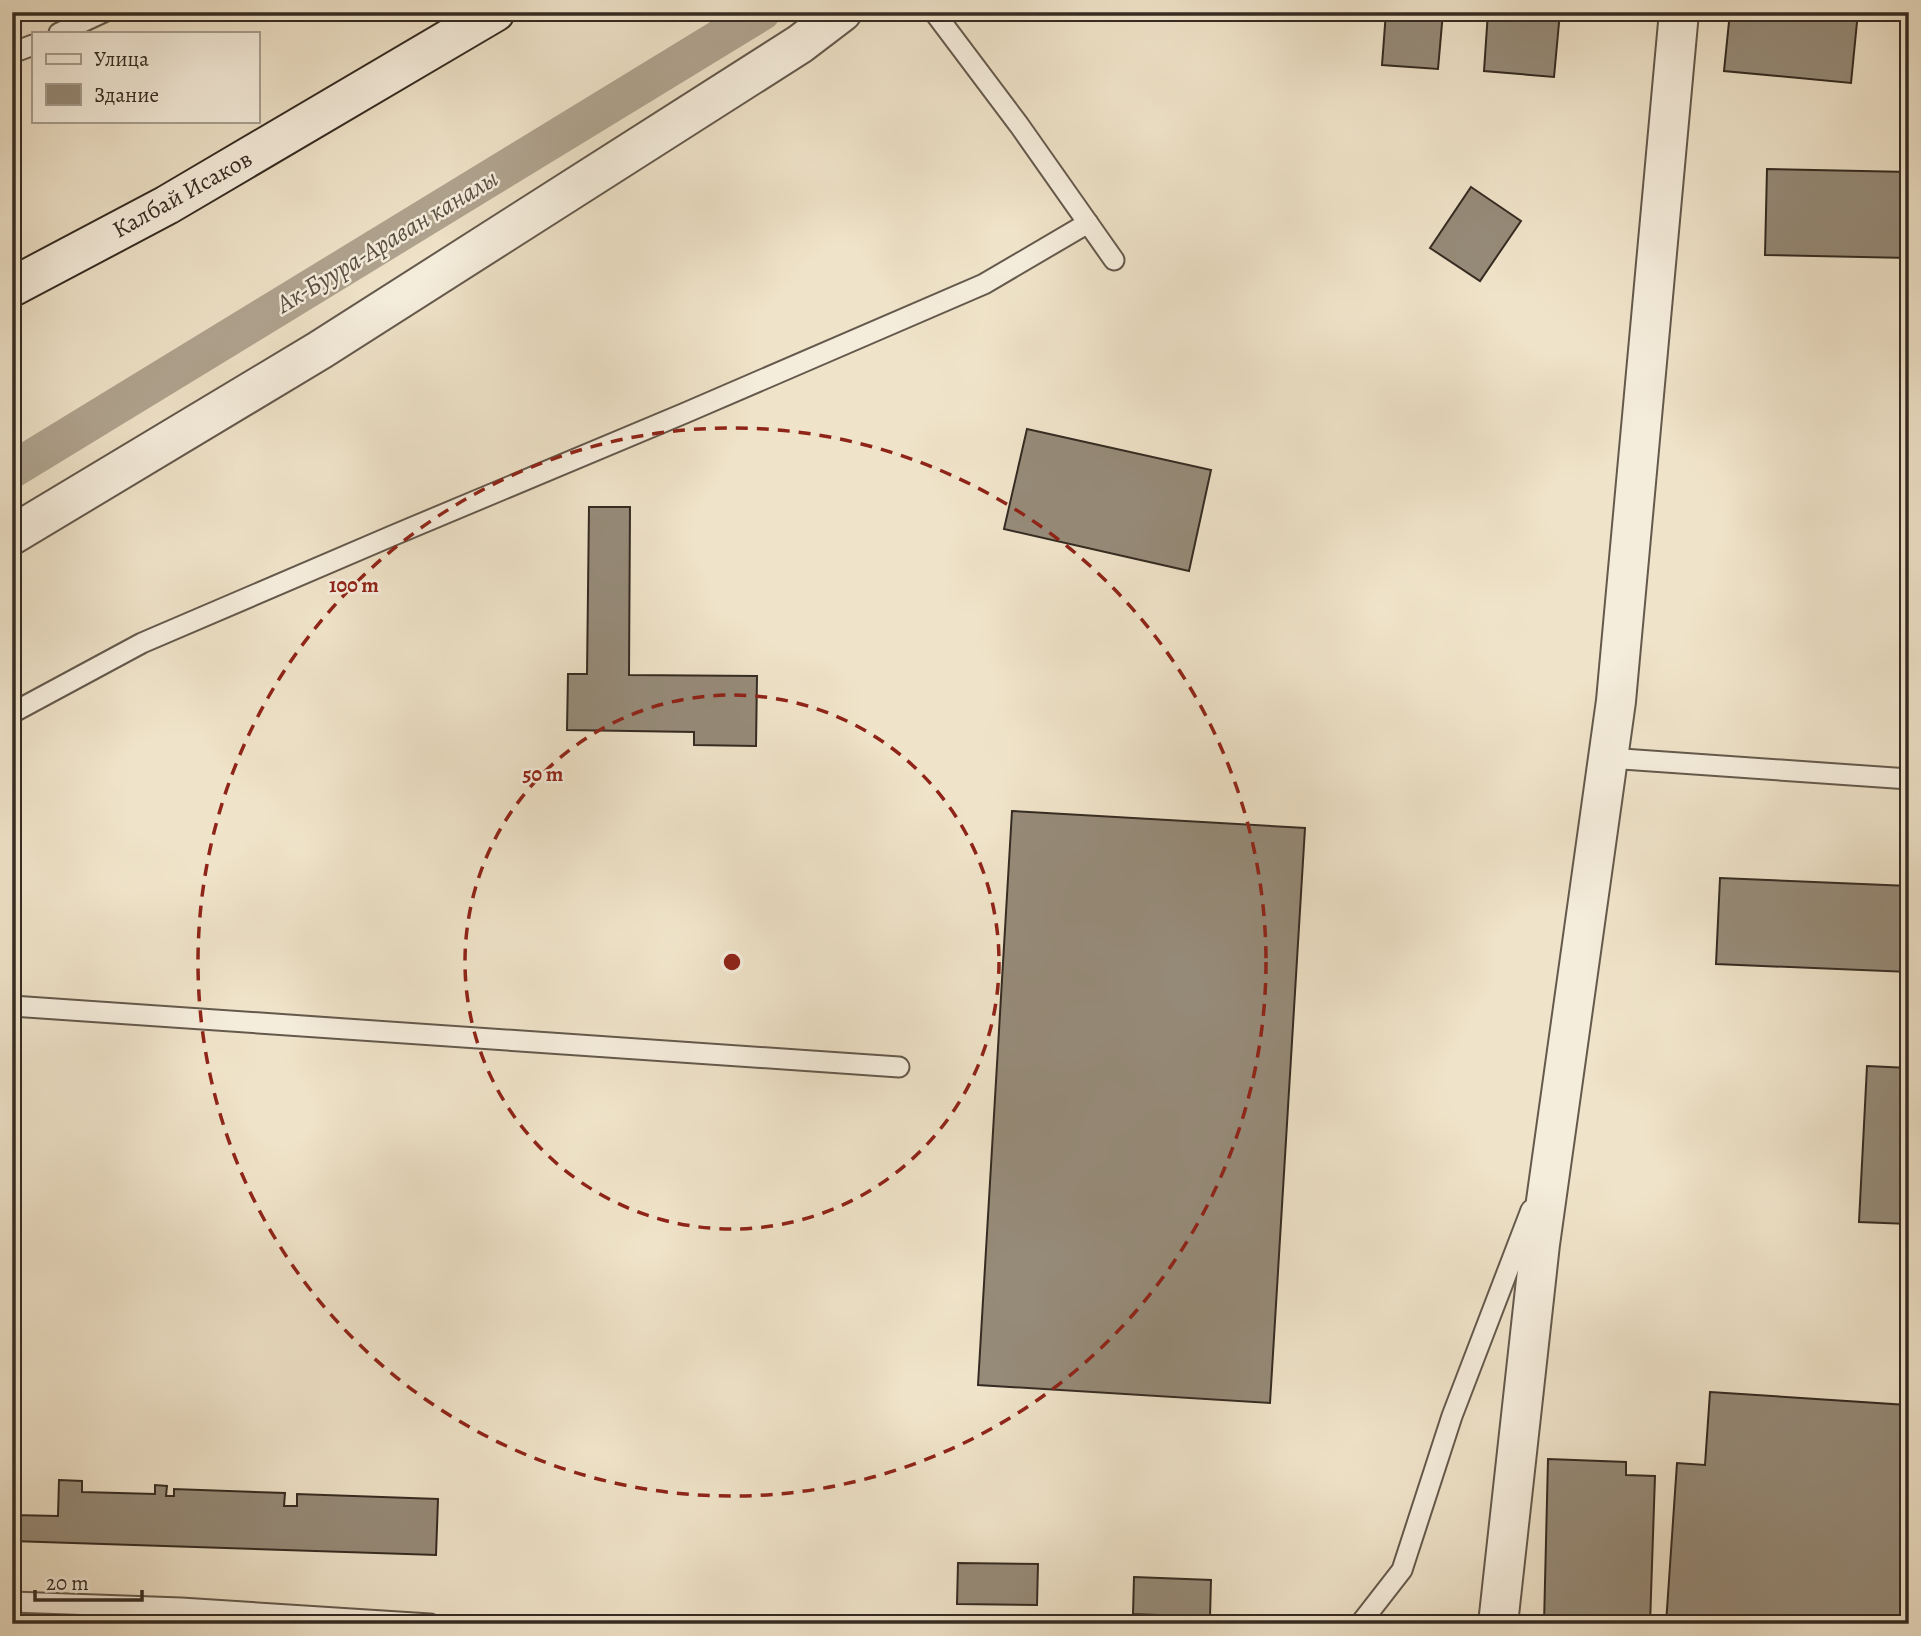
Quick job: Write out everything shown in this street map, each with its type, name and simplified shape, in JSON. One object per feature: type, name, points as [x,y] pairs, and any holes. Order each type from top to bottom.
[{"type":"street","name":"Калбай Исаков","points":[[12,287],[167,205],[495,12]]},
{"type":"street","points":[[12,535],[331,343],[800,44],[842,12]]},
{"type":"street","points":[[1498,1624],[1540,1244],[1616,701],[1679,12]]},
{"type":"lane","points":[[61,32],[104,12]]},
{"type":"lane","points":[[934,12],[1019,125],[1114,260]]},
{"type":"lane","points":[[12,53],[32,45]]},
{"type":"lane","points":[[12,713],[142,643],[984,284],[1088,223]]},
{"type":"lane","points":[[1608,758],[1909,779]]},
{"type":"lane","points":[[12,1006],[899,1067]]},
{"type":"lane","points":[[1360,1624],[1402,1570],[1452,1416],[1553,1153]]},
{"type":"lane","points":[[12,1602],[181,1608],[430,1624]]},
{"type":"building","points":[[1386,12],[1443,12],[1438,69],[1382,65]]},
{"type":"building","points":[[1488,12],[1560,12],[1554,77],[1484,71]]},
{"type":"building","points":[[1730,12],[1858,12],[1851,83],[1724,71]]},
{"type":"building","points":[[1767,169],[1909,172],[1909,258],[1765,255]]},
{"type":"building","points":[[1471,187],[1521,221],[1480,281],[1430,248]]},
{"type":"building","points":[[1027,429],[1211,470],[1189,571],[1004,529]]},
{"type":"building","points":[[589,507],[630,507],[629,675],[757,676],[756,746],[694,745],[694,732],[567,730],[568,674],[587,674]]},
{"type":"building","points":[[1012,811],[1305,828],[1270,1403],[978,1385]]},
{"type":"building","points":[[1720,878],[1909,886],[1909,972],[1716,964]]},
{"type":"building","points":[[1867,1066],[1909,1068],[1909,1224],[1859,1222]]},
{"type":"building","points":[[1710,1392],[1907,1405],[1901,1487],[1909,1488],[1909,1624],[1666,1624],[1677,1463],[1705,1465]]},
{"type":"building","points":[[1548,1459],[1626,1462],[1626,1475],[1655,1476],[1650,1624],[1544,1624]]},
{"type":"building","points":[[59,1480],[82,1481],[82,1492],[155,1494],[155,1485],[167,1486],[166,1496],[174,1496],[174,1489],[285,1493],[284,1506],[297,1506],[297,1494],[438,1499],[436,1555],[12,1541],[12,1515],[58,1516]]},
{"type":"building","points":[[958,1563],[1038,1564],[1037,1605],[957,1604]]},
{"type":"building","points":[[1134,1577],[1211,1580],[1210,1617],[1133,1614]]},
{"type":"waterway","name":"Ак-Буура-Араван каналы","points":[[12,470],[762,12]]}]
